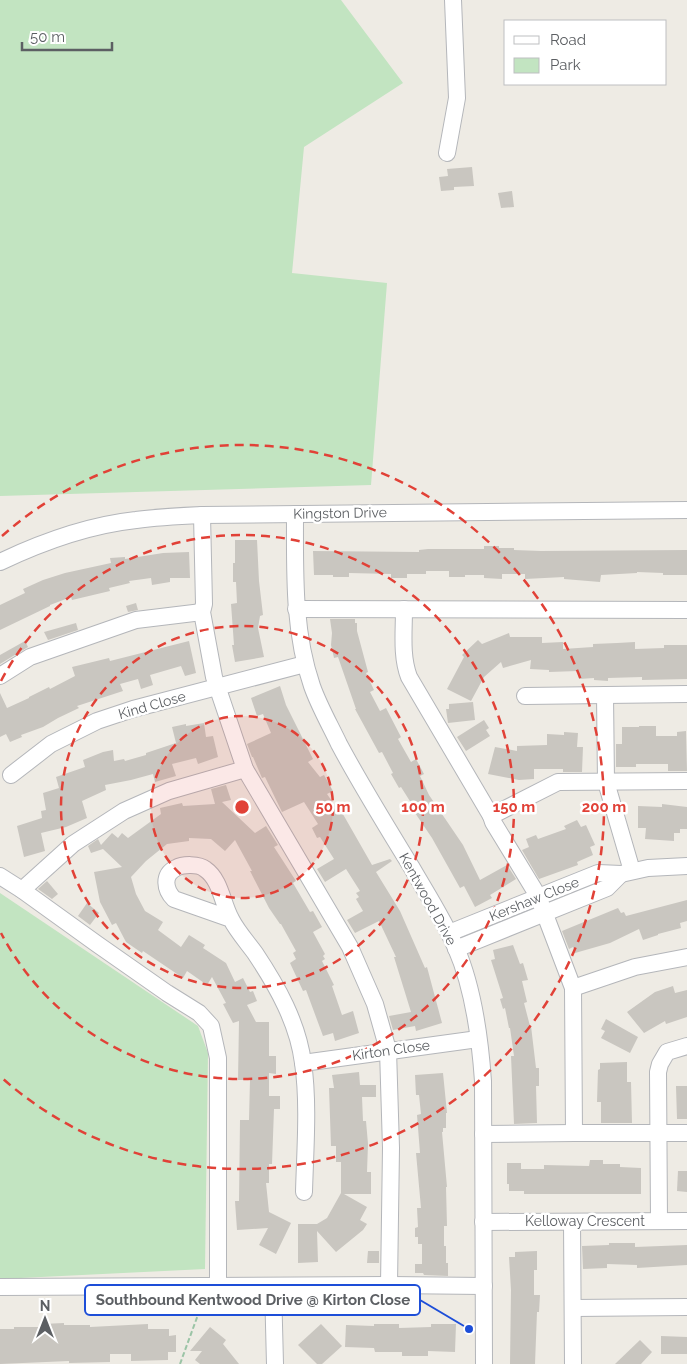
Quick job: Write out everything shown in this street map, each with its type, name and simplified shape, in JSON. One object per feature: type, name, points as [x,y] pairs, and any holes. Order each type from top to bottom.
[{"type":"street","points":[[447,153],[457,98],[454,0]]},
{"type":"street","name":"Kingston Drive","points":[[0,562],[94,528],[135,520],[202,515],[687,510]]},
{"type":"street","name":"Kentwood Drive","points":[[295,514],[296,609],[305,664],[317,698],[355,774],[440,915],[456,949],[469,988],[483,1081],[484,1364]]},
{"type":"street","points":[[202,515],[204,604],[202,612],[217,687],[244,769],[350,947],[375,1004],[388,1050],[391,1148],[389,1285]]},
{"type":"street","points":[[296,609],[687,610]]},
{"type":"street","points":[[404,609],[404,656],[405,667],[409,677],[491,816],[492,822],[538,896],[573,988],[574,1133]]},
{"type":"street","points":[[0,676],[30,657],[136,620],[202,612]]},
{"type":"street","name":"Kind Close","points":[[11,775],[51,744],[97,721],[133,709],[305,664]]},
{"type":"street","points":[[525,696],[687,694]]},
{"type":"street","points":[[605,695],[606,782],[626,873]]},
{"type":"street","points":[[22,890],[73,844],[124,811],[169,791],[244,769]]},
{"type":"street","points":[[491,816],[558,782],[687,781]]},
{"type":"street","name":"Kershaw Close","points":[[449,933],[598,873],[626,873],[662,866],[687,866]]},
{"type":"street","name":"Kershaw Close","points":[[456,949],[607,888],[626,873]]},
{"type":"street","points":[[0,876],[121,962],[199,1013],[211,1026],[218,1058],[213,1287]]},
{"type":"street","points":[[231,919],[276,988],[292,1024],[303,1063],[305,1092],[304,1192]]},
{"type":"street","points":[[573,988],[635,967],[687,957]]},
{"type":"street","name":"Kirton Close","points":[[303,1063],[478,1039]]},
{"type":"street","points":[[659,1221],[658,1072],[667,1052],[687,1046]]},
{"type":"street","points":[[483,1134],[687,1132]]},
{"type":"street","name":"Kelloway Crescent","points":[[483,1222],[687,1221]]},
{"type":"street","points":[[572,1222],[573,1364]]},
{"type":"street","points":[[273,1286],[275,1364]]},
{"type":"street","points":[[0,1287],[484,1286]]},
{"type":"street","points":[[572,1308],[687,1307]]},
{"type":"path","points":[[180,1364],[213,1287]]},
{"type":"green space","points":[[0,0],[341,0],[403,83],[304,147],[292,273],[387,283],[371,485],[0,496]]},
{"type":"green space","points":[[0,893],[198,1026],[208,1053],[205,1269],[0,1279]]},
{"type":"building","points":[[472,167],[474,186],[454,187],[454,190],[441,191],[439,177],[448,176],[447,169]]},
{"type":"building","points":[[512,191],[514,207],[501,208],[498,193]]},
{"type":"building","points":[[235,540],[257,540],[263,615],[260,616],[258,628],[264,657],[235,662],[232,645],[234,645],[231,604],[237,603],[236,582],[233,582]]},
{"type":"building","points":[[484,546],[541,551],[687,550],[687,575],[637,572],[601,575],[600,582],[564,579],[564,577],[525,579],[525,574],[502,574],[502,579],[484,578],[484,575],[449,577],[449,571],[426,571],[426,574],[407,574],[407,578],[391,578],[391,574],[349,573],[349,577],[314,575],[313,551],[419,552],[419,550],[428,549],[484,549]]},
{"type":"building","points":[[189,552],[190,578],[170,578],[170,582],[152,585],[151,578],[129,581],[130,583],[109,588],[110,591],[72,600],[71,597],[50,605],[0,630],[0,605],[25,593],[23,589],[43,580],[111,563],[110,558],[125,557],[125,559],[163,553]]},
{"type":"building","points":[[136,603],[138,610],[128,612],[126,606]]},
{"type":"building","points":[[330,619],[355,619],[368,672],[366,673],[374,690],[370,692],[380,711],[386,708],[401,737],[398,739],[411,762],[416,759],[424,774],[420,776],[429,795],[463,845],[480,880],[507,865],[516,879],[490,895],[492,898],[475,907],[464,886],[460,888],[432,838],[411,807],[413,806],[401,787],[399,788],[382,752],[379,753],[355,709],[338,657],[334,658],[331,645]]},
{"type":"building","points":[[76,623],[78,630],[48,640],[44,632]]},
{"type":"building","points":[[509,633],[510,637],[542,637],[542,643],[563,642],[563,649],[593,647],[593,644],[635,642],[635,649],[664,648],[664,645],[687,645],[687,679],[642,680],[642,677],[608,678],[608,681],[594,680],[594,678],[579,679],[578,671],[549,672],[549,670],[530,669],[531,660],[503,668],[501,662],[484,677],[471,701],[447,689],[464,657],[462,655],[478,640],[482,644]]},
{"type":"building","points":[[25,641],[28,647],[0,664],[0,655]]},
{"type":"building","points":[[189,641],[196,673],[185,676],[181,666],[150,675],[153,685],[141,689],[138,679],[120,684],[123,691],[77,706],[79,708],[43,727],[21,735],[22,737],[10,742],[6,734],[0,737],[0,693],[7,708],[75,676],[72,667],[109,658],[110,661]]},
{"type":"building","points":[[280,686],[286,705],[313,759],[308,762],[320,777],[324,775],[333,791],[327,794],[338,810],[340,809],[372,865],[390,859],[392,861],[376,872],[400,911],[425,968],[427,967],[442,1023],[416,1031],[415,1026],[393,1030],[389,1016],[411,1012],[394,957],[396,957],[379,921],[355,933],[347,920],[363,911],[356,899],[359,897],[356,893],[360,891],[346,869],[325,882],[317,869],[334,859],[320,837],[317,838],[312,828],[318,824],[304,802],[282,812],[265,777],[262,778],[247,744],[271,733],[263,714],[257,716],[251,698]]},
{"type":"building","points":[[473,702],[475,720],[448,723],[446,709],[449,709],[449,704]]},
{"type":"building","points":[[484,720],[489,728],[486,730],[490,736],[466,751],[457,737]]},
{"type":"building","points":[[204,723],[206,737],[213,736],[218,757],[198,764],[196,758],[172,764],[176,776],[155,782],[153,774],[105,785],[106,790],[82,801],[87,818],[66,827],[41,833],[45,851],[24,857],[17,826],[42,818],[41,811],[46,810],[43,793],[59,788],[56,777],[85,767],[83,760],[103,752],[113,750],[114,761],[124,759],[125,761],[146,755],[146,753],[176,743],[172,727]]},
{"type":"building","points":[[656,726],[656,736],[677,736],[677,732],[686,731],[687,771],[668,771],[668,764],[636,764],[636,767],[616,767],[616,744],[622,744],[622,727]]},
{"type":"building","points":[[564,732],[578,733],[577,747],[583,747],[582,772],[563,772],[563,769],[534,769],[534,779],[519,780],[488,774],[495,747],[517,751],[517,746],[547,745],[547,734],[564,735]]},
{"type":"building","points":[[226,785],[231,800],[222,802],[255,833],[266,826],[278,845],[274,847],[296,881],[293,883],[310,912],[313,911],[322,927],[313,932],[325,954],[323,956],[325,959],[322,961],[334,985],[332,986],[342,1015],[353,1011],[359,1033],[335,1041],[333,1033],[323,1036],[306,990],[303,991],[290,963],[296,959],[293,953],[296,951],[281,924],[269,908],[235,840],[225,851],[211,839],[189,838],[189,841],[167,844],[146,861],[131,877],[136,894],[145,911],[163,922],[158,930],[181,947],[189,935],[205,945],[203,948],[226,963],[235,982],[243,978],[250,992],[253,991],[257,1001],[247,1005],[256,1022],[269,1022],[269,1056],[276,1056],[276,1074],[269,1073],[269,1096],[280,1096],[280,1109],[274,1109],[272,1164],[269,1164],[269,1183],[266,1183],[269,1212],[291,1223],[276,1254],[259,1245],[268,1228],[237,1230],[235,1201],[239,1201],[240,1120],[249,1120],[250,1080],[238,1080],[239,1021],[233,1023],[223,1004],[226,1003],[212,977],[207,985],[187,971],[183,978],[126,942],[116,923],[112,925],[100,902],[94,872],[122,867],[103,849],[91,853],[88,846],[98,839],[101,845],[112,833],[118,838],[122,833],[128,838],[161,814],[160,808],[182,803],[183,806],[215,804],[211,789]]},
{"type":"building","points":[[662,804],[687,807],[687,829],[680,829],[680,833],[674,833],[674,841],[645,839],[646,828],[638,828],[638,806],[662,807]]},
{"type":"building","points":[[577,820],[581,827],[586,825],[595,845],[590,847],[593,855],[577,862],[578,865],[539,879],[522,850],[529,847],[526,839],[536,835],[538,839],[566,829],[564,826]]},
{"type":"building","points":[[47,881],[58,894],[52,899],[38,889]]},
{"type":"building","points":[[687,900],[687,921],[680,923],[681,928],[643,940],[639,929],[610,943],[575,953],[573,947],[569,949],[562,931],[618,908],[626,916]]},
{"type":"building","points":[[87,903],[99,913],[90,925],[78,916]]},
{"type":"building","points":[[513,945],[520,964],[523,963],[528,980],[522,981],[527,1002],[524,1003],[531,1026],[536,1068],[539,1068],[539,1086],[536,1086],[537,1123],[514,1124],[511,1056],[514,1056],[510,1028],[505,1008],[503,1009],[500,999],[503,998],[491,960],[495,959],[493,950]]},
{"type":"building","points":[[673,986],[675,993],[687,990],[687,1017],[666,1024],[665,1021],[644,1033],[627,1012],[655,992]]},
{"type":"building","points":[[606,1019],[638,1037],[630,1053],[601,1038],[605,1031],[601,1029]]},
{"type":"building","points":[[627,1062],[627,1082],[631,1082],[632,1123],[601,1123],[601,1102],[597,1102],[600,1063]]},
{"type":"building","points":[[359,1072],[360,1085],[376,1085],[376,1097],[362,1097],[363,1121],[366,1121],[368,1144],[367,1172],[371,1172],[371,1194],[344,1194],[367,1207],[360,1220],[367,1224],[363,1230],[336,1252],[317,1231],[318,1262],[298,1263],[298,1224],[317,1224],[327,1218],[341,1193],[341,1162],[336,1162],[336,1146],[331,1146],[329,1088],[334,1088],[332,1075]]},
{"type":"building","points":[[443,1073],[447,1113],[446,1128],[443,1128],[442,1132],[447,1187],[447,1226],[444,1226],[444,1246],[446,1246],[448,1276],[415,1273],[415,1264],[422,1264],[422,1244],[418,1244],[418,1237],[415,1237],[415,1228],[418,1227],[417,1208],[421,1208],[416,1153],[420,1153],[417,1115],[421,1114],[419,1095],[416,1095],[415,1075]]},
{"type":"building","points":[[676,1086],[687,1086],[687,1119],[677,1119]]},
{"type":"building","points":[[590,1160],[603,1160],[603,1164],[620,1164],[620,1167],[641,1168],[641,1194],[524,1194],[524,1191],[509,1191],[507,1163],[521,1163],[521,1169],[544,1169],[544,1165],[589,1166]]},
{"type":"building","points":[[678,1171],[687,1171],[687,1192],[677,1191]]},
{"type":"building","points":[[609,1243],[635,1243],[635,1247],[687,1245],[687,1265],[637,1268],[637,1265],[607,1264],[607,1268],[583,1269],[582,1246],[609,1245]]},
{"type":"building","points":[[368,1251],[379,1251],[379,1263],[367,1263]]},
{"type":"building","points":[[537,1251],[537,1270],[534,1270],[534,1295],[540,1295],[539,1312],[537,1312],[535,1364],[510,1364],[511,1290],[509,1257],[515,1257],[515,1252]]},
{"type":"building","points":[[64,1323],[64,1325],[90,1325],[90,1327],[148,1324],[148,1329],[169,1329],[169,1336],[176,1335],[176,1352],[168,1352],[168,1360],[131,1361],[131,1354],[110,1354],[110,1362],[69,1363],[69,1361],[0,1364],[0,1329],[42,1327],[42,1324]]},
{"type":"building","points":[[321,1324],[342,1346],[322,1364],[317,1364],[298,1345]]},
{"type":"building","points":[[374,1324],[399,1324],[399,1328],[431,1327],[431,1324],[456,1324],[455,1352],[428,1351],[428,1356],[402,1356],[402,1352],[375,1352],[374,1348],[345,1347],[346,1325],[374,1326]]},
{"type":"building","points":[[210,1327],[226,1340],[223,1344],[239,1364],[200,1364],[195,1360],[202,1351],[190,1351]]},
{"type":"building","points":[[661,1336],[687,1337],[687,1354],[661,1354]]},
{"type":"building","points":[[640,1340],[652,1352],[641,1364],[615,1364]]},
{"type":"place","name":"Southbound Kentwood Drive @ Kirton Close","points":[[469,1329]]}]
